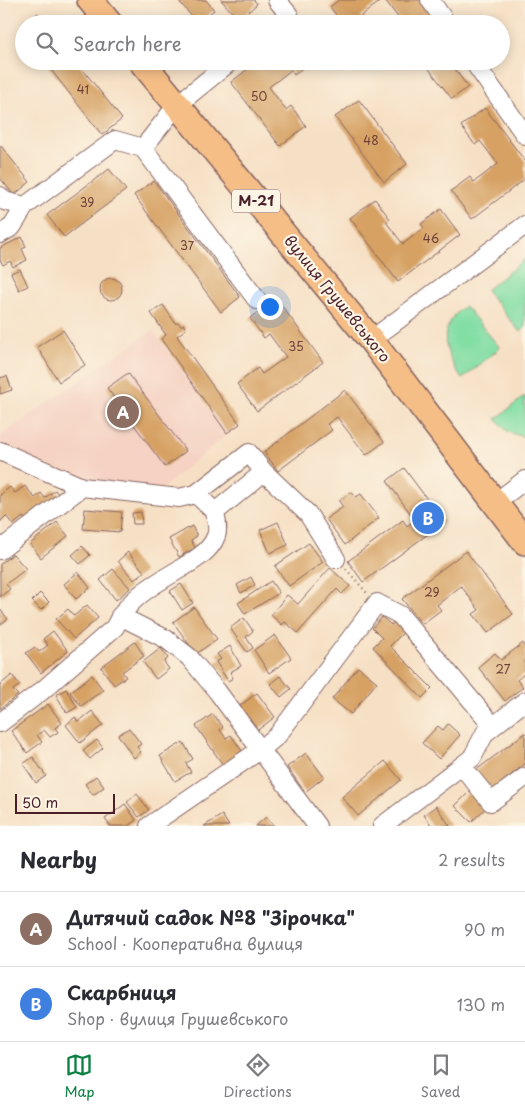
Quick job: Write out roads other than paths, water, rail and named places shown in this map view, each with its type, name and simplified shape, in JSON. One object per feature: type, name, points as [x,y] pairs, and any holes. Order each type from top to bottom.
[{"type":"highway","points":[[90,0],[102,15]]},
{"type":"highway","name":"вулиця Грушевського","points":[[149,70],[371,340],[525,542]]},
{"type":"street","points":[[277,0],[289,15]]},
{"type":"street","points":[[430,0],[440,15]]},
{"type":"street","points":[[143,148],[177,104],[220,70]]},
{"type":"street","points":[[480,70],[523,128]]},
{"type":"street","points":[[6,230],[25,206],[115,140],[143,148],[257,300]]},
{"type":"street","points":[[0,196],[4,201],[25,206]]},
{"type":"street","points":[[371,340],[525,225]]},
{"type":"street","points":[[0,451],[82,487],[179,498],[196,494],[249,453],[264,472],[308,514],[336,559]]},
{"type":"street","points":[[216,512],[264,472]]},
{"type":"street","points":[[496,502],[525,480]]},
{"type":"street","points":[[0,550],[42,520],[82,487]]},
{"type":"street","points":[[0,723],[43,690],[115,627],[130,602],[144,590],[210,548],[217,534],[216,512],[196,494]]},
{"type":"street","points":[[150,826],[260,750],[277,736],[377,603],[400,615],[493,726]]},
{"type":"street","points":[[120,616],[166,639],[189,657],[317,826]]},
{"type":"street","points":[[382,826],[472,758],[485,733],[525,702]]},
{"type":"street","points":[[462,766],[491,802],[525,777]]},
{"type":"place","name":"Дитячий садок №8 \"Зірочка\"","points":[[123,412]]},
{"type":"place","name":"Скарбниця","points":[[428,518]]}]
